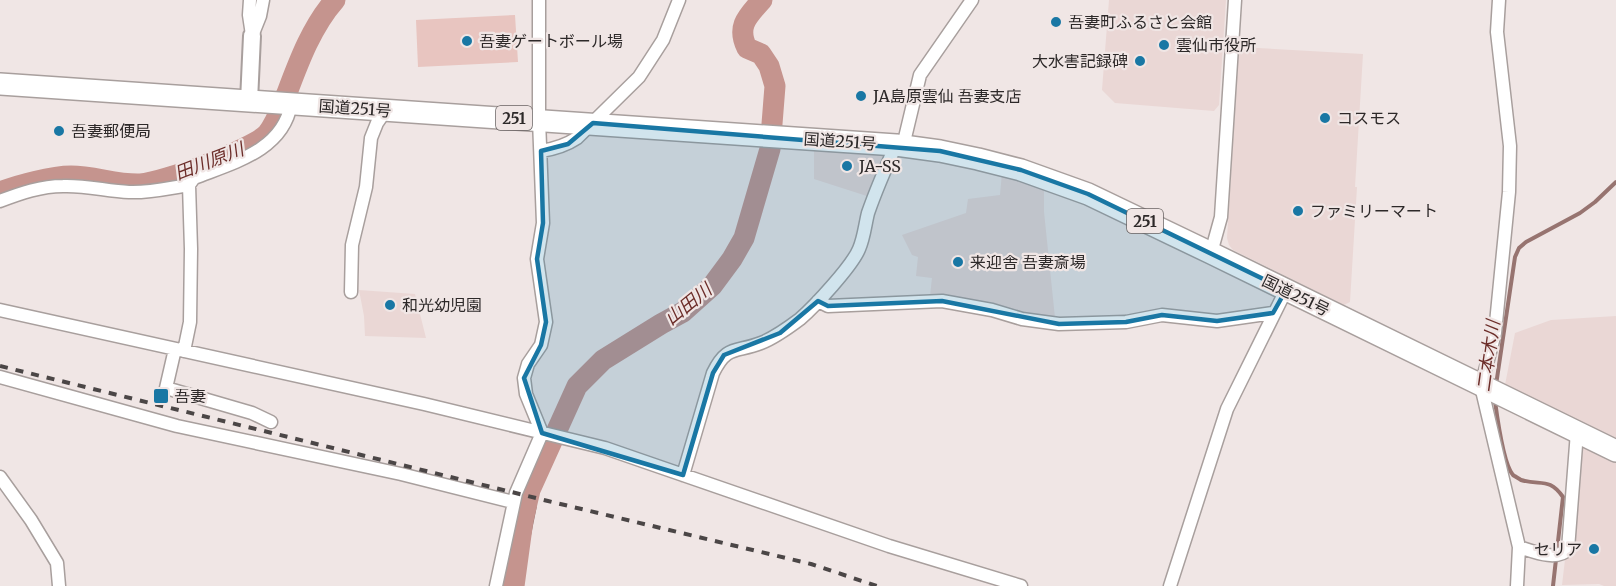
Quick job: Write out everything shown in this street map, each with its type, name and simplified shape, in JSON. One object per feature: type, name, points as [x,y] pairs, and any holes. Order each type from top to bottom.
[{"type":"highway","name":"国道251号","points":[[0,84],[900,145],[978,159],[1021,170],[1088,194],[1616,451]]},
{"type":"street","points":[[249,101],[252,36],[249,15],[250,0]]},
{"type":"street","points":[[252,36],[260,16],[263,0]]},
{"type":"street","points":[[539,0],[539,120],[543,223],[537,260],[546,322],[541,345],[528,364],[524,378],[526,394],[546,434]]},
{"type":"street","points":[[541,151],[568,144],[593,123],[639,77],[663,40],[679,0]]},
{"type":"street","points":[[683,475],[718,362],[732,350],[760,343],[780,333],[799,319],[818,301],[859,249],[868,213],[900,145],[920,75],[972,0]]},
{"type":"street","points":[[1211,253],[1221,217],[1235,0]]},
{"type":"street","points":[[1499,0],[1497,33],[1510,146],[1509,192],[1491,390],[1519,547],[1517,586]]},
{"type":"street","points":[[0,201],[47,187],[65,186],[144,192],[189,184],[194,178],[249,157],[273,140],[289,113],[284,103]]},
{"type":"street","points":[[351,292],[352,245],[366,187],[371,138],[386,110]]},
{"type":"street","points":[[189,184],[190,322],[166,388],[252,413],[271,422]]},
{"type":"street","points":[[1170,586],[1227,409],[1286,290]]},
{"type":"street","points":[[818,301],[828,306],[942,301],[992,310],[1022,319],[1059,324],[1126,322],[1162,315],[1217,321],[1273,313]]},
{"type":"street","points":[[0,310],[424,404],[605,448],[889,546],[1020,586]]},
{"type":"street","points":[[0,377],[177,426],[401,474],[513,502]]},
{"type":"street","points":[[1519,547],[1548,555],[1566,553],[1577,432]]},
{"type":"street","points":[[496,586],[513,502],[546,434]]},
{"type":"street","points":[[0,477],[31,520],[57,563],[59,586]]},
{"type":"highlighted area","points":[[593,123],[940,151],[1021,170],[1088,194],[1286,290],[1273,313],[1217,321],[1162,315],[1126,322],[1059,324],[942,301],[828,306],[818,301],[780,333],[724,355],[713,373],[683,475],[542,433],[524,378],[541,345],[546,322],[537,259],[543,223],[541,151],[568,144]]},
{"type":"shaded area","name":"雲仙市役所","points":[[1109,0],[1226,0],[1219,105],[1214,111],[1115,103],[1102,90]]},
{"type":"shaded area","name":"吾妻ゲートボール場","points":[[515,15],[518,62],[418,67],[416,20]]},
{"type":"shaded area","points":[[1239,47],[1363,54],[1350,302],[1344,305],[1233,250],[1229,245],[1227,238]]},
{"type":"shaded area","name":"JA-SS","points":[[814,149],[885,153],[870,197],[814,179]]},
{"type":"shaded area","points":[[1002,173],[1044,186],[1044,212],[1055,318],[1024,313],[991,302],[939,294],[930,296],[932,278],[916,276],[918,257],[912,255],[902,235],[966,213],[968,199],[1000,195]]},
{"type":"shaded area","name":"和光幼児園","points":[[359,290],[415,294],[426,338],[365,336]]},
{"type":"shaded area","points":[[1616,316],[1616,439],[1505,385],[1515,333],[1551,320]]},
{"type":"shaded area","points":[[1579,441],[1616,459],[1616,586],[1562,585]]},
{"type":"shaded area","points":[[521,503],[536,507],[520,586],[504,586]]},
{"type":"waterway","name":"田川原川","points":[[0,192],[35,181],[63,176],[80,176],[131,184],[151,182],[206,164],[258,140],[267,134],[274,124],[307,44],[319,21],[335,0]]},
{"type":"waterway","name":"山田川","points":[[514,586],[523,520],[530,490],[577,386],[603,360],[683,312],[712,286],[744,238],[770,149],[775,86],[769,66],[761,54],[747,48],[744,40],[745,22],[762,0]]},
{"type":"waterway","name":"二本木川","points":[[1496,385],[1515,257],[1519,248],[1580,213],[1616,182]]},
{"type":"waterway","name":"二本木川","points":[[1495,401],[1504,451],[1513,475],[1528,482],[1549,484],[1563,497],[1553,586]]},
{"type":"railway","points":[[0,366],[811,564],[877,586]]},
{"type":"place","name":"吾妻町ふるさと会館","points":[[1056,22]]},
{"type":"place","name":"吾妻ゲートボール場","points":[[467,41]]},
{"type":"place","name":"雲仙市役所","points":[[1164,45]]},
{"type":"place","name":"大水害記録碑","points":[[1140,61]]},
{"type":"place","name":"JA島原雲仙 吾妻支店","points":[[861,96]]},
{"type":"place","name":"コスモス","points":[[1325,118]]},
{"type":"place","name":"吾妻郵便局","points":[[59,131]]},
{"type":"place","name":"JA-SS","points":[[847,166]]},
{"type":"place","name":"ファミリーマート","points":[[1298,211]]},
{"type":"place","name":"来迎舎 吾妻斎場","points":[[958,262]]},
{"type":"place","name":"和光幼児園","points":[[390,305]]},
{"type":"place","name":"吾妻","points":[[161,396]]},
{"type":"place","name":"セリア","points":[[1594,549]]}]
